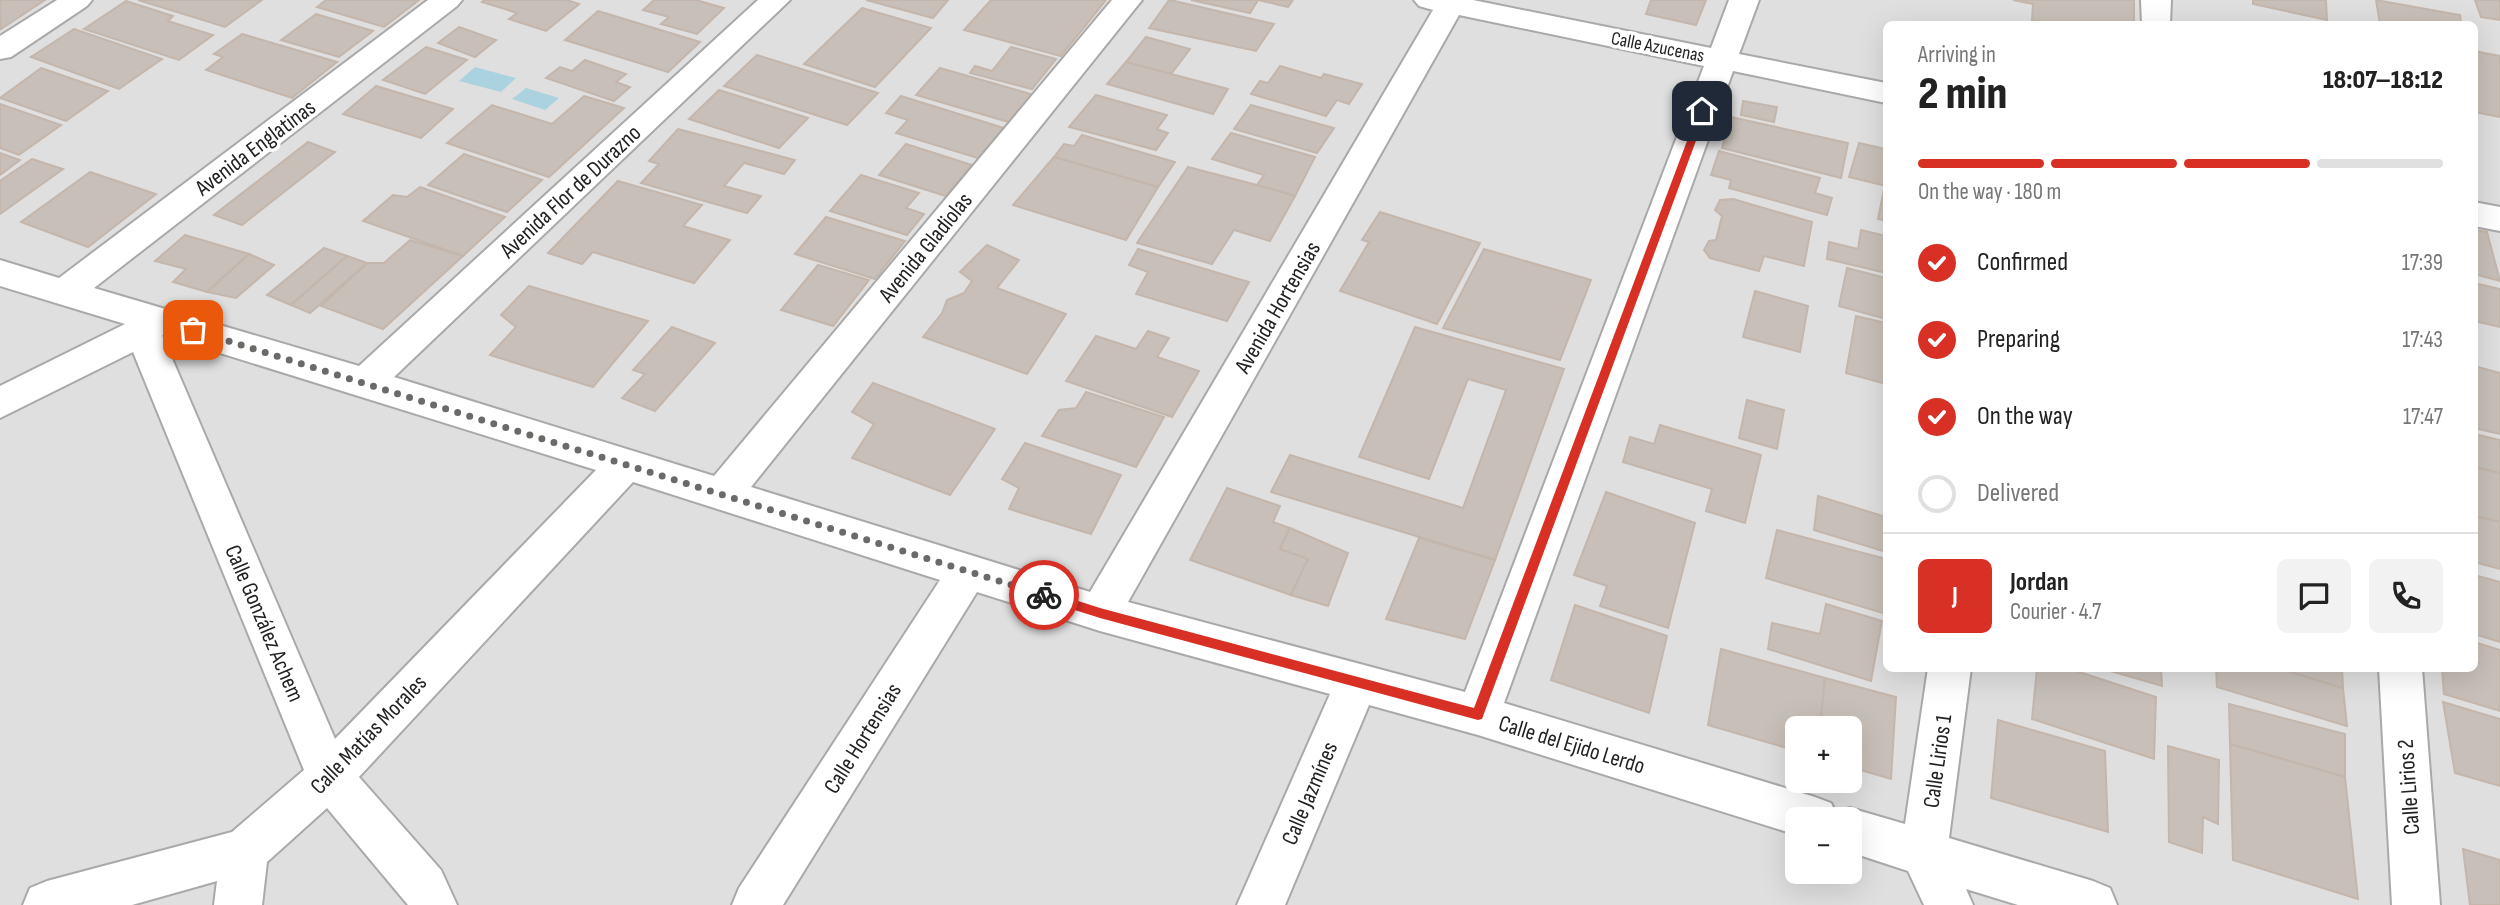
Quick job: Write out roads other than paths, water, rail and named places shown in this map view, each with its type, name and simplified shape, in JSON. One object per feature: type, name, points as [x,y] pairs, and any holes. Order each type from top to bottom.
[{"type":"street","points":[[0,50],[77,0]]},
{"type":"street","name":"Avenida Englatinas","points":[[63,293],[447,0]]},
{"type":"street","name":"Avenida Flor de Durazno","points":[[365,382],[775,0]]},
{"type":"street","name":"Avenida Gladiolas","points":[[723,494],[1127,0]]},
{"type":"street","points":[[1478,715],[1744,0]]},
{"type":"street","points":[[2156,0],[2156,21]]},
{"type":"street","name":"Calle Azucenas","points":[[1444,1],[1883,92]]},
{"type":"street","name":"Avenida Hortensias","points":[[1100,613],[1444,1]]},
{"type":"street","points":[[2478,215],[2500,219]]},
{"type":"street","name":"Calle del Ejido Lerdo","points":[[5,280],[63,293],[143,323],[365,382],[1100,613],[1478,715],[1785,810]]},
{"type":"street","points":[[0,403],[143,323]]},
{"type":"street","name":"Calle González Achem","points":[[143,323],[329,777],[424,887],[433,905]]},
{"type":"street","name":"Calle Matías Morales","points":[[47,905],[245,851],[329,777],[627,463]]},
{"type":"street","name":"Calle Hortensias","points":[[756,905],[968,571]]},
{"type":"street","name":"Calle Lirios 1","points":[[1924,853],[1949,672]]},
{"type":"street","name":"Calle Lirios 2","points":[[2400,672],[2416,905]]},
{"type":"street","name":"Calle Jazmínes","points":[[1261,905],[1357,682]]},
{"type":"street","points":[[1862,834],[2093,905]]},
{"type":"street","points":[[238,905],[245,851]]},
{"type":"street","points":[[1924,853],[1949,905]]},
{"type":"water","points":[[475,67],[516,78],[501,92],[459,81]]},
{"type":"water","points":[[526,88],[559,98],[545,110],[512,99]]}]
